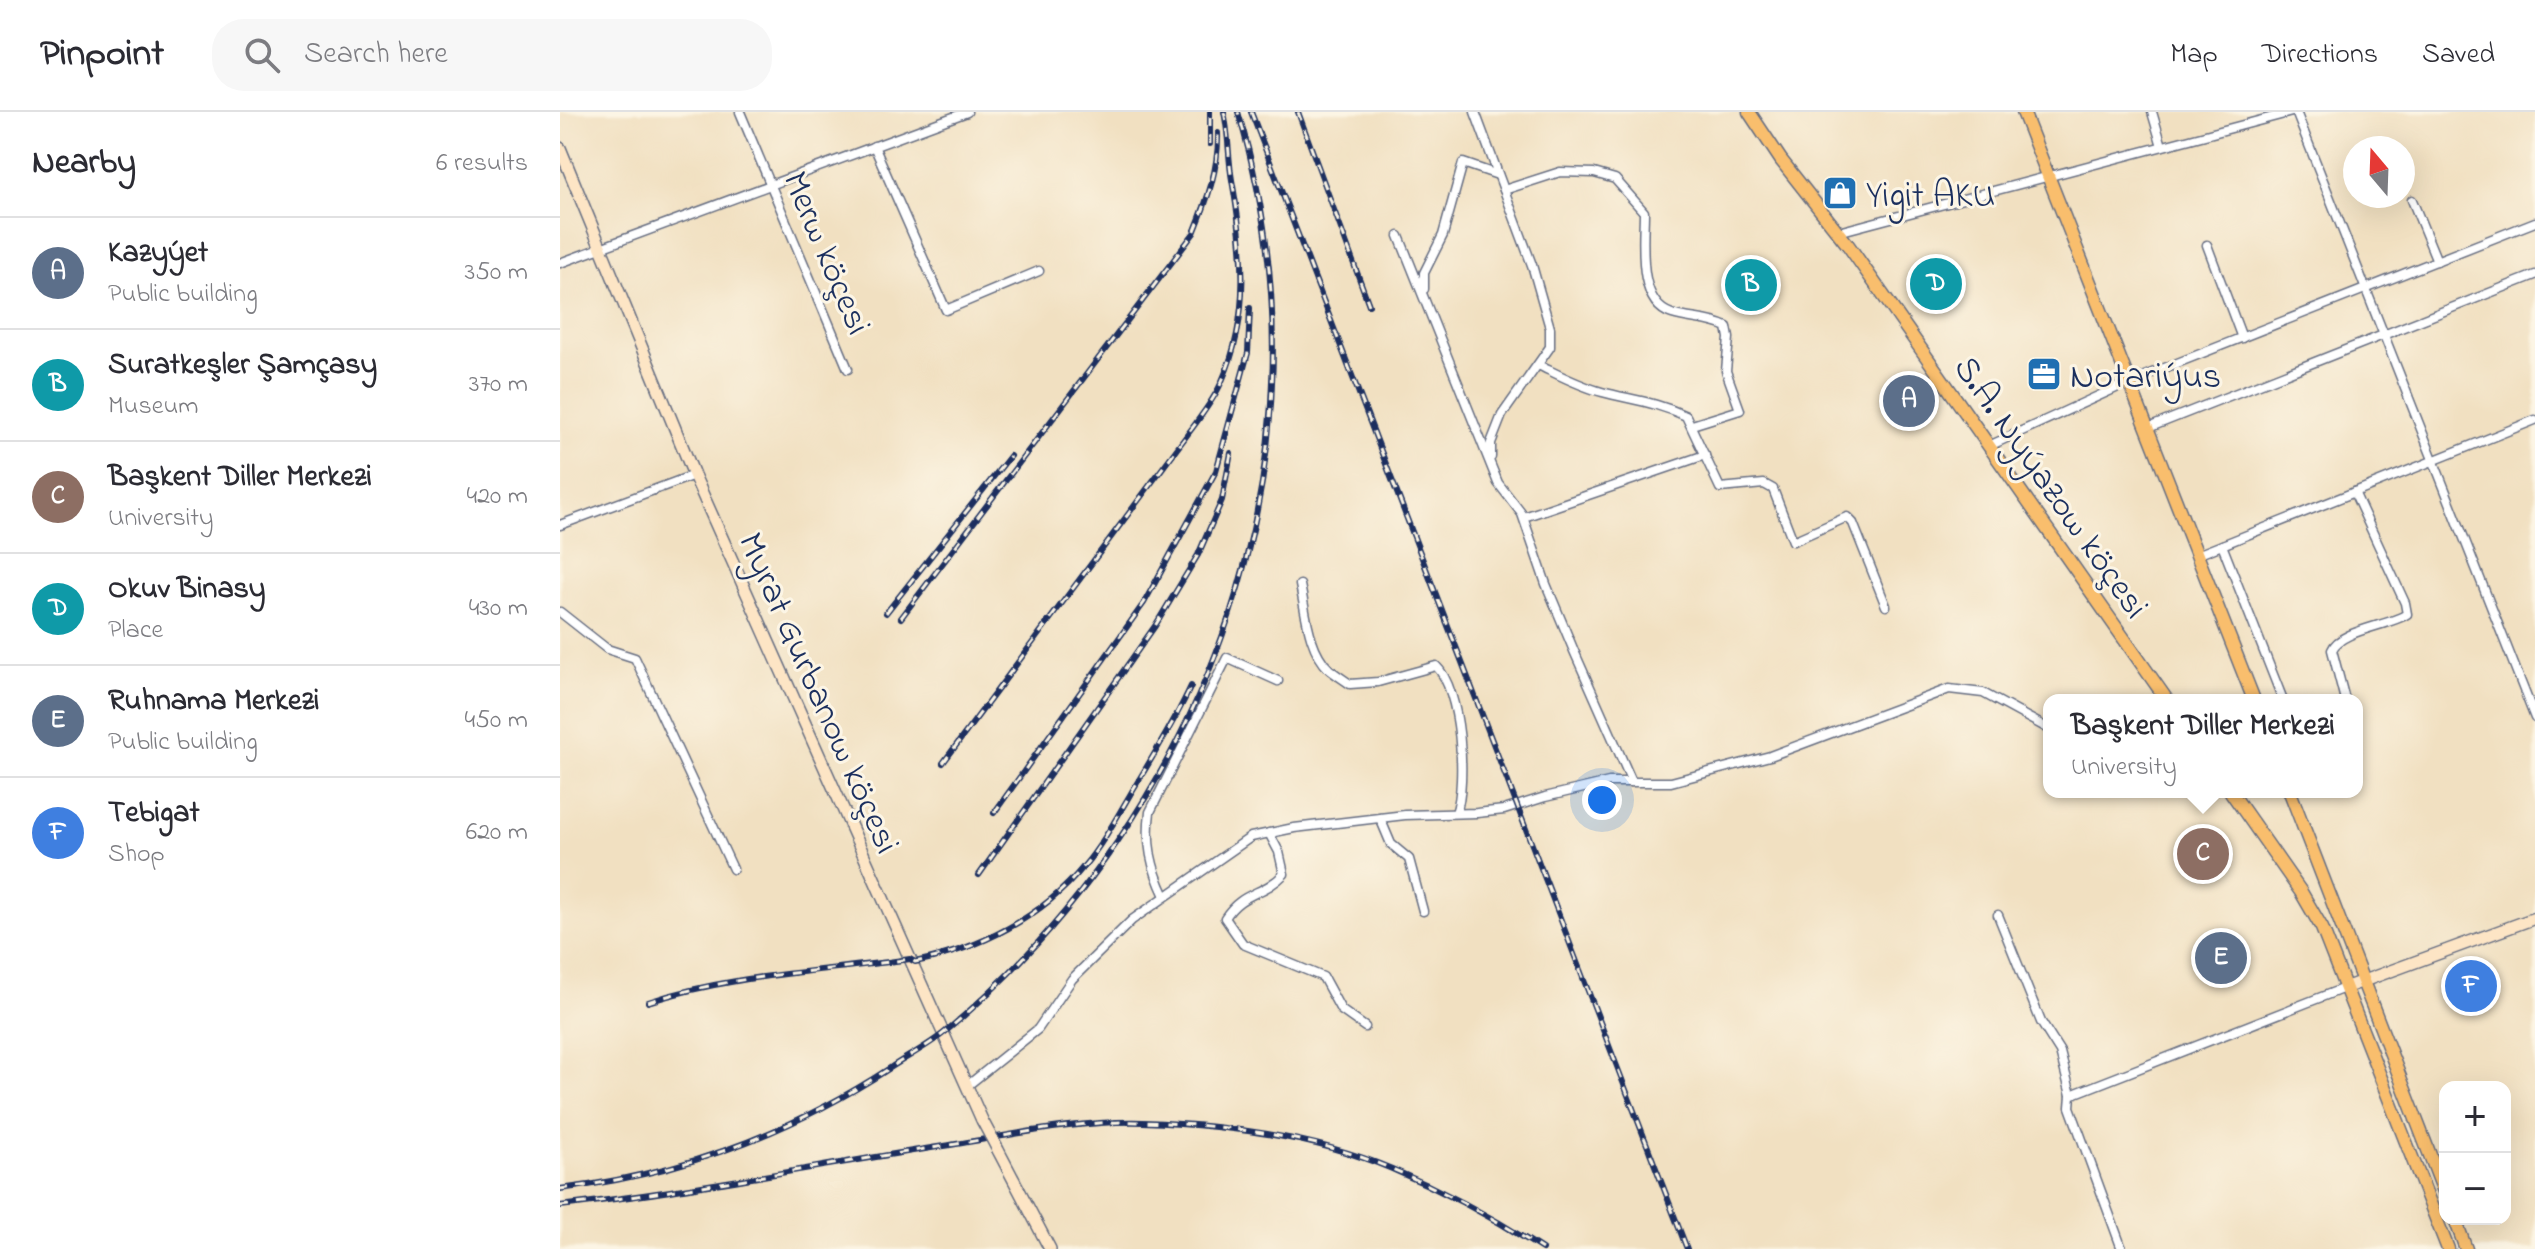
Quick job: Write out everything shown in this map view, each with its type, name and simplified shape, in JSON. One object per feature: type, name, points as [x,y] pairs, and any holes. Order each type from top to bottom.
[{"type":"main road","name":"S.A. Nyýazow köçesi","points":[[1749,112],[1781,160],[1838,232],[2163,694]]},
{"type":"main road","points":[[2023,112],[2252,694]]},
{"type":"main road","points":[[2235,798],[2311,908],[2347,987],[2448,1249]]},
{"type":"main road","points":[[2292,798],[2439,1178]]},
{"type":"main road","points":[[2457,1225],[2466,1249]]},
{"type":"street","name":"Merw köçesi","points":[[740,112],[848,369]]},
{"type":"street","points":[[560,263],[967,112]]},
{"type":"street","points":[[1475,112],[1532,265],[1550,328],[1550,347],[1502,415],[1491,443],[1491,465]]},
{"type":"street","points":[[2152,112],[2162,146]]},
{"type":"street","points":[[1838,232],[2294,112],[2535,718]]},
{"type":"street","points":[[874,146],[946,310],[1039,271]]},
{"type":"street","name":"Myrat Gurbanow köçesi","points":[[560,148],[694,475],[982,1120],[1050,1249]]},
{"type":"street","points":[[1424,297],[1424,273],[1443,235],[1463,163],[1498,175]]},
{"type":"street","points":[[1504,190],[1560,172],[1594,173],[1615,179],[1639,204],[1644,212],[1645,280],[1655,299],[1669,313],[1715,321],[1727,327],[1726,371],[1740,410],[1692,425]]},
{"type":"street","points":[[2415,207],[2437,261]]},
{"type":"street","points":[[1989,446],[2129,382],[2535,222]]},
{"type":"street","points":[[1399,236],[1498,483],[1524,517],[1546,584],[1632,782]]},
{"type":"street","points":[[2207,245],[2242,338]]},
{"type":"street","points":[[2148,428],[2535,275]]},
{"type":"street","points":[[1538,365],[1570,381],[1662,405],[1686,416],[1720,488],[1764,484],[1773,489],[1793,541],[1847,517],[1853,523],[1886,606]]},
{"type":"street","points":[[2197,555],[2535,420]]},
{"type":"street","points":[[1524,517],[1705,455]]},
{"type":"street","points":[[560,525],[694,475]]},
{"type":"street","points":[[2343,694],[2332,650],[2334,644],[2407,614],[2354,492]]},
{"type":"street","points":[[2222,545],[2281,694]]},
{"type":"street","points":[[1300,585],[1318,653],[1328,668],[1350,684],[1378,682],[1436,666],[1443,673],[1451,694],[1463,765],[1456,813]]},
{"type":"street","points":[[560,612],[607,649],[635,658],[733,869]]},
{"type":"street","points":[[1165,896],[1149,854],[1147,835],[1150,812],[1227,658],[1278,681]]},
{"type":"street","points":[[967,1086],[1038,1029],[1072,979],[1132,920],[1251,837],[1380,818],[1504,810],[1609,782],[1671,782],[1770,756],[1949,689],[1983,693],[2043,726]]},
{"type":"street","points":[[1380,818],[1391,844],[1409,859],[1423,911]]},
{"type":"street","points":[[1269,833],[1279,852],[1284,874],[1273,885],[1235,903],[1225,918],[1243,944],[1323,977],[1341,1010],[1365,1027]]},
{"type":"street","points":[[1998,915],[2041,1022],[2060,1052],[2071,1095],[2070,1107],[2122,1249]]},
{"type":"street","points":[[2071,1095],[2347,987],[2535,918]]},
{"type":"railway","points":[[1210,112],[1210,144]]},
{"type":"railway","points":[[943,763],[1196,423],[1222,381],[1237,332],[1242,281],[1240,231],[1224,112]]},
{"type":"railway","points":[[560,1189],[648,1173],[732,1148],[813,1113],[918,1051],[945,1032],[1038,942],[1117,842],[1181,732],[1230,615],[1260,493],[1273,367],[1266,239],[1238,112]]},
{"type":"railway","points":[[1251,112],[1687,1249]]},
{"type":"railway","points":[[1298,112],[1369,305]]},
{"type":"railway","points":[[901,618],[1194,233],[1208,197],[1218,133]]},
{"type":"railway","points":[[994,813],[1144,603],[1216,471],[1248,353],[1250,308]]},
{"type":"railway","points":[[979,875],[1155,626],[1198,555],[1222,500],[1231,453]]},
{"type":"railway","points":[[886,613],[1010,456]]},
{"type":"railway","points":[[648,1002],[712,985],[745,980],[910,959],[915,962],[963,949],[1008,928],[1049,901],[1092,856],[1191,686]]},
{"type":"railway","points":[[560,1206],[704,1186],[1043,1130],[1143,1122],[1238,1129],[1332,1148],[1411,1177],[1487,1216],[1542,1249]]},
{"type":"place","name":"Yigit AKU","points":[[1840,193]]},
{"type":"place","name":"Okuv Binasy","points":[[1936,284]]},
{"type":"place","name":"Suratkeşler Şamçasy","points":[[1751,285]]},
{"type":"place","name":"Notariýus","points":[[2044,374]]},
{"type":"place","name":"Kazyýet","points":[[1909,401]]},
{"type":"place","name":"Başkent Diller Merkezi","points":[[2203,854]]},
{"type":"place","name":"Ruhnama Merkezi","points":[[2221,958]]},
{"type":"place","name":"Tebigat","points":[[2471,986]]}]
